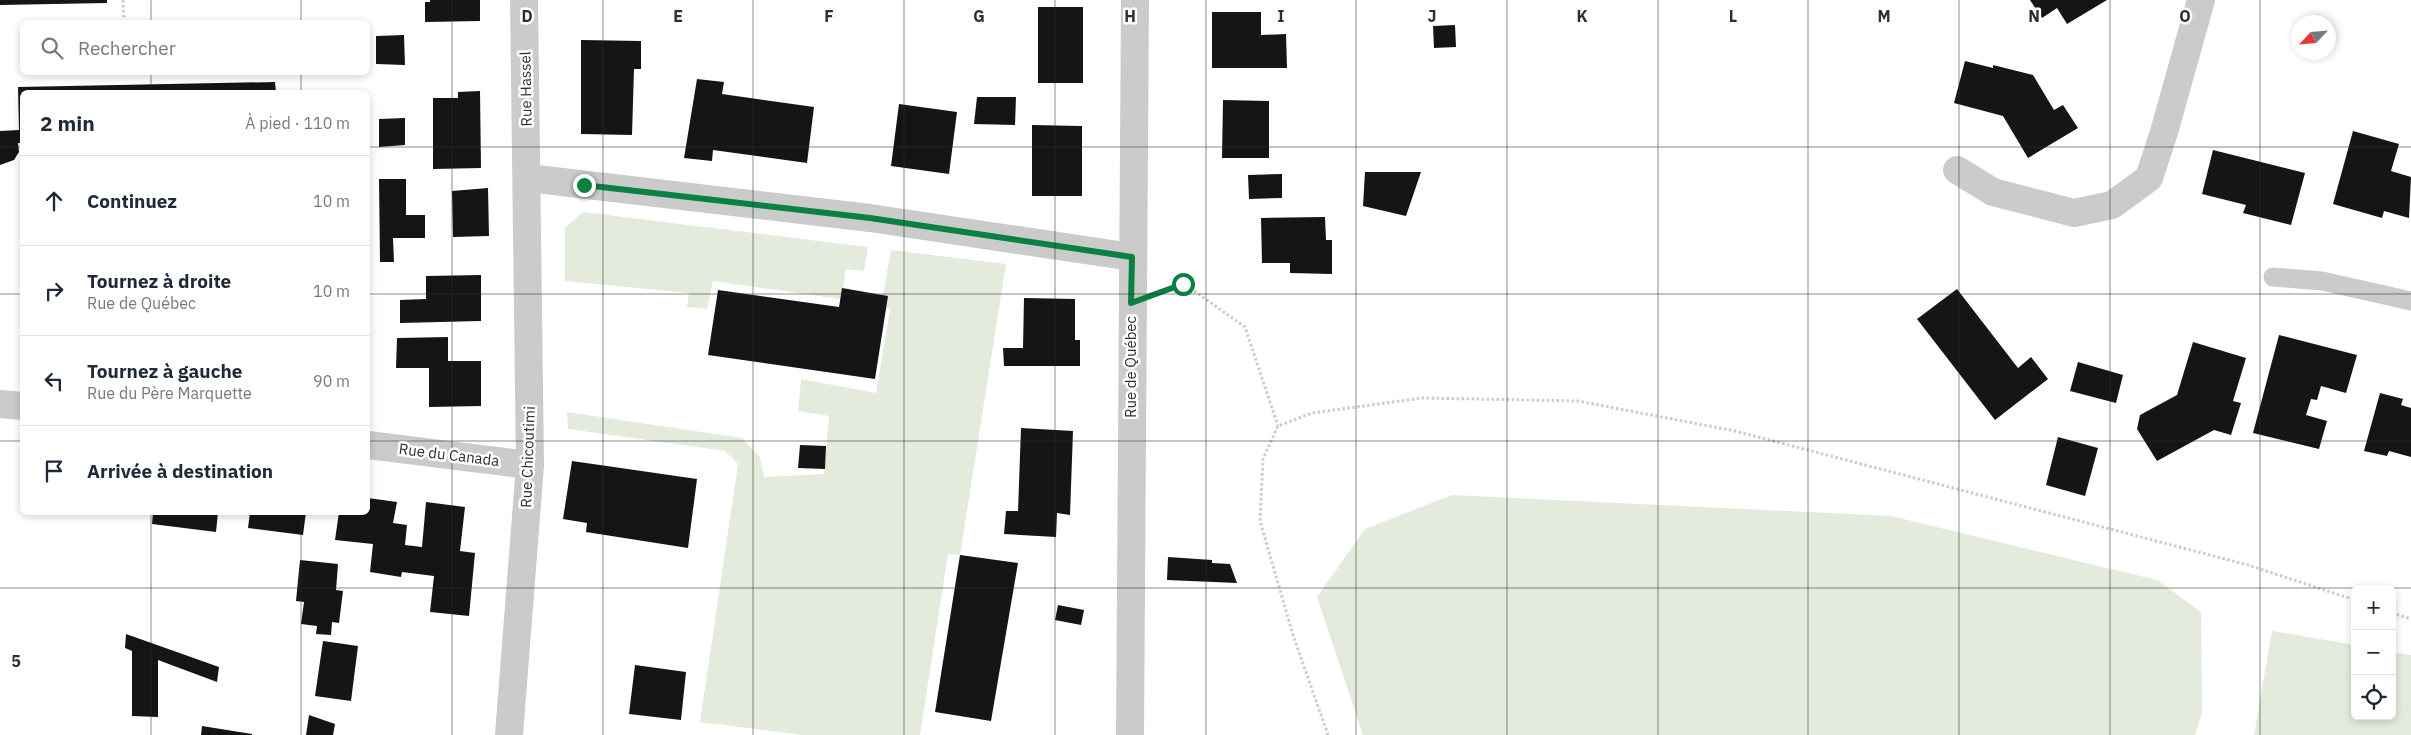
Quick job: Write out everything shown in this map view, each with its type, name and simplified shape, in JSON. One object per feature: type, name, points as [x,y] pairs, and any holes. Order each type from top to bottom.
[{"type":"street","name":"Rue Hassel","points":[[524,0],[528,178]]},
{"type":"street","name":"Rue de Québec","points":[[1130,735],[1131,303],[1135,0]]},
{"type":"street","points":[[1957,170],[1993,192],[2074,213],[2112,205],[2149,178],[2201,0]]},
{"type":"street","points":[[528,178],[870,218],[1132,257]]},
{"type":"street","name":"Rue Chicoutimi","points":[[509,735],[530,465],[528,178]]},
{"type":"street","points":[[0,404],[20,406]]},
{"type":"street","name":"Rue du Canada","points":[[370,445],[530,465]]},
{"type":"lane","points":[[2273,277],[2322,281],[2411,301]]},
{"type":"path","points":[[123,0],[124,20]]},
{"type":"path","points":[[1131,303],[1183,284],[1245,327],[1278,426],[1263,459],[1260,521],[1293,635],[1328,735]]},
{"type":"path","points":[[1278,426],[1312,413],[1422,398],[1578,401],[1734,431],[2248,565],[2351,599]]},
{"type":"path","points":[[2396,614],[2411,619]]},
{"type":"shaded area","points":[[583,212],[868,247],[864,271],[846,269],[841,299],[713,281],[707,309],[687,307],[689,293],[565,281],[565,228]]},
{"type":"shaded area","points":[[891,250],[1006,264],[960,555],[948,554],[920,735],[804,735],[700,722],[738,464],[725,451],[568,429],[567,412],[742,438],[760,457],[764,477],[824,474],[829,416],[798,411],[801,379],[876,393],[890,309],[881,307]]},
{"type":"shaded area","points":[[1452,495],[1891,516],[2157,580],[2201,612],[2202,713],[2195,735],[1363,735],[1317,597],[1365,529]]},
{"type":"shaded area","points":[[2272,631],[2351,644],[2351,720],[2396,720],[2396,653],[2411,655],[2411,735],[2254,735]]},
{"type":"building","points":[[0,0],[107,0],[107,3],[0,5]]},
{"type":"building","points":[[430,0],[480,0],[480,21],[425,22],[425,2],[430,2]]},
{"type":"building","points":[[2030,0],[2107,0],[2067,24],[2057,8],[2042,18]]},
{"type":"building","points":[[1038,7],[1083,7],[1083,83],[1038,83]]},
{"type":"building","points":[[1212,12],[1261,12],[1261,35],[1286,34],[1287,68],[1212,68]]},
{"type":"building","points":[[1455,25],[1456,47],[1434,48],[1433,26]]},
{"type":"building","points":[[404,35],[405,65],[376,64],[376,36]]},
{"type":"building","points":[[581,40],[641,41],[641,69],[634,69],[632,135],[581,134]]},
{"type":"building","points":[[1965,61],[1993,68],[1993,65],[2033,75],[2054,110],[2063,105],[2078,128],[2028,158],[2003,116],[1954,103]]},
{"type":"building","points":[[697,79],[724,82],[722,94],[814,107],[807,163],[713,150],[712,161],[684,158]]},
{"type":"building","points":[[275,82],[276,90],[20,90],[19,152],[14,160],[0,165],[0,131],[19,130],[18,87]]},
{"type":"building","points":[[480,91],[481,168],[433,169],[433,98],[458,98],[458,92]]},
{"type":"building","points":[[977,97],[1016,97],[1015,125],[974,124]]},
{"type":"building","points":[[1223,100],[1269,101],[1269,158],[1222,158]]},
{"type":"building","points":[[899,104],[957,112],[949,174],[891,166]]},
{"type":"building","points":[[405,118],[405,145],[379,147],[379,119]]},
{"type":"building","points":[[1032,125],[1082,126],[1082,196],[1032,196]]},
{"type":"building","points":[[2353,131],[2399,144],[2391,171],[2411,177],[2409,218],[2384,211],[2382,218],[2333,204]]},
{"type":"building","points":[[2213,150],[2305,173],[2291,225],[2243,213],[2246,205],[2202,194]]},
{"type":"building","points":[[1365,172],[1421,172],[1406,216],[1363,206]]},
{"type":"building","points":[[1282,174],[1282,198],[1249,199],[1248,175]]},
{"type":"building","points":[[379,179],[406,179],[406,215],[425,215],[425,238],[393,238],[394,262],[380,262]]},
{"type":"building","points":[[488,188],[489,236],[453,237],[452,191]]},
{"type":"building","points":[[1325,217],[1326,240],[1332,240],[1332,274],[1290,273],[1290,263],[1262,263],[1261,218]]},
{"type":"building","points":[[481,275],[481,321],[400,323],[400,300],[426,299],[426,276]]},
{"type":"building","points":[[842,288],[888,296],[875,379],[708,355],[718,290],[839,307]]},
{"type":"building","points":[[1957,289],[2018,368],[2031,357],[2048,379],[1995,420],[1917,319]]},
{"type":"building","points":[[1024,298],[1075,299],[1075,340],[1080,340],[1080,366],[1004,366],[1003,348],[1023,348]]},
{"type":"building","points":[[2279,335],[2357,355],[2346,393],[2321,386],[2317,400],[2311,399],[2306,415],[2327,421],[2319,449],[2253,433]]},
{"type":"building","points":[[448,337],[448,361],[481,361],[481,406],[429,407],[429,368],[396,368],[397,338]]},
{"type":"building","points":[[2193,342],[2246,358],[2233,401],[2241,403],[2231,435],[2214,430],[2157,461],[2137,429],[2140,415],[2177,395]]},
{"type":"building","points":[[2078,362],[2123,375],[2116,403],[2070,391]]},
{"type":"building","points":[[2380,393],[2403,399],[2401,405],[2411,408],[2411,457],[2389,451],[2387,456],[2364,451]]},
{"type":"building","points":[[1021,428],[1073,431],[1070,515],[1057,513],[1056,537],[1004,534],[1006,511],[1018,511]]},
{"type":"building","points":[[2058,437],[2098,448],[2085,496],[2046,485]]},
{"type":"building","points":[[800,445],[826,446],[825,469],[798,468]]},
{"type":"building","points":[[572,461],[697,479],[688,548],[586,532],[587,523],[563,519]]},
{"type":"building","points":[[370,498],[397,502],[393,523],[407,525],[405,545],[422,547],[426,502],[465,507],[460,551],[475,553],[469,616],[430,612],[434,576],[402,572],[401,577],[370,572],[373,544],[335,540],[339,515],[370,515]]},
{"type":"building","points":[[153,515],[218,515],[216,532],[152,524]]},
{"type":"building","points":[[250,515],[306,515],[303,535],[248,528]]},
{"type":"building","points":[[960,555],[1018,563],[991,721],[935,712]]},
{"type":"building","points":[[1168,557],[1212,560],[1212,563],[1230,564],[1237,583],[1167,580]]},
{"type":"building","points":[[300,560],[338,564],[336,590],[343,591],[339,623],[332,622],[331,635],[316,634],[317,626],[301,624],[304,602],[296,601]]},
{"type":"building","points":[[1058,605],[1084,610],[1081,625],[1055,620]]},
{"type":"building","points":[[126,634],[219,667],[217,682],[158,660],[158,717],[132,716],[132,651],[125,648]]},
{"type":"building","points":[[323,641],[358,646],[351,701],[315,696]]},
{"type":"building","points":[[635,665],[686,672],[681,720],[629,714]]},
{"type":"building","points":[[309,715],[335,724],[333,735],[306,735]]},
{"type":"building","points":[[202,726],[252,734],[252,735],[201,735]]},
{"type":"route","points":[[584,185],[870,218],[1132,257],[1131,303],[1183,284]]}]
